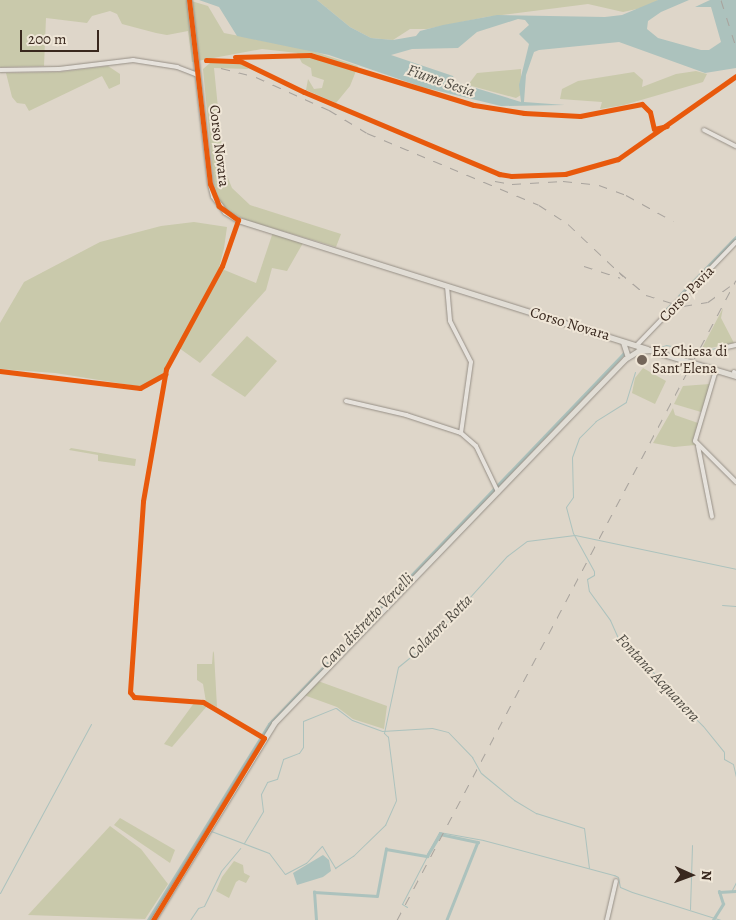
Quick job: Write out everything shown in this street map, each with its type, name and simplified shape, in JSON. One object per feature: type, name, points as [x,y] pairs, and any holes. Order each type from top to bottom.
[{"type":"main road","name":"Corso Novara","points":[[189,0],[210,184],[213,196],[224,212],[238,220],[650,350],[735,374]]},
{"type":"main road","points":[[621,340],[628,348],[628,356]]},
{"type":"main road","points":[[152,920],[269,730],[496,490],[628,356],[635,345]]},
{"type":"main road","points":[[628,356],[650,350]]},
{"type":"street","points":[[0,70],[59,69],[133,60],[177,67],[198,74]]},
{"type":"street","points":[[704,130],[736,146]]},
{"type":"street","name":"Corso Pavia","points":[[635,345],[736,242]]},
{"type":"street","points":[[447,286],[450,321],[471,362],[461,433]]},
{"type":"street","points":[[727,347],[736,345]]},
{"type":"street","points":[[712,517],[695,436],[716,370]]},
{"type":"street","points":[[346,401],[406,415],[461,433],[476,446],[496,490]]},
{"type":"street","points":[[698,445],[736,482]]},
{"type":"street","points":[[607,920],[616,881]]},
{"type":"green space","points":[[0,0],[188,0],[208,6],[224,33],[310,50],[358,66],[350,86],[336,103],[306,90],[308,79],[314,89],[322,88],[324,80],[312,76],[311,68],[302,63],[297,53],[262,49],[192,62],[188,31],[167,35],[156,33],[122,24],[117,14],[110,11],[92,16],[87,23],[46,18],[44,66],[0,67]]},
{"type":"green space","points":[[317,0],[658,0],[651,6],[623,12],[588,4],[486,17],[427,29],[410,29],[393,40],[371,38],[350,27]]},
{"type":"green space","points":[[239,62],[249,69],[214,68],[224,168],[232,188],[250,205],[341,234],[336,247],[246,220],[229,211],[219,200],[214,184],[203,69],[210,63]]},
{"type":"green space","points":[[108,66],[120,74],[120,84],[109,89],[102,76],[29,111],[25,104],[17,103],[12,97],[6,73],[60,72]]},
{"type":"green space","points":[[521,69],[521,95],[516,98],[468,85],[477,73]]},
{"type":"green space","points":[[696,71],[707,74],[703,82],[624,105],[600,109],[602,102],[560,99],[562,89],[578,81],[634,72],[643,80],[642,87],[676,74]]},
{"type":"green space","points":[[194,222],[227,227],[224,248],[219,268],[163,373],[143,387],[55,373],[0,369],[0,323],[24,282],[100,242],[161,226]]},
{"type":"green space","points":[[273,232],[303,243],[287,271],[272,268],[266,290],[200,363],[179,348],[222,269],[256,283]]},
{"type":"green space","points":[[723,308],[721,318],[734,343],[701,350]]},
{"type":"green space","points":[[247,336],[277,361],[245,397],[211,375]]},
{"type":"green space","points":[[643,368],[666,381],[655,404],[632,393],[635,378]]},
{"type":"green space","points":[[710,384],[701,412],[674,404],[683,386]]},
{"type":"green space","points":[[673,408],[675,415],[698,423],[693,439],[695,445],[674,447],[653,443]]},
{"type":"green space","points":[[71,448],[136,459],[135,466],[98,461],[98,455],[69,450]]},
{"type":"green space","points":[[213,651],[217,707],[206,702],[203,684],[197,680],[197,664],[212,664]]},
{"type":"green space","points":[[318,681],[387,706],[384,729],[353,719],[337,707],[304,695]]},
{"type":"green space","points":[[194,703],[207,706],[172,747],[164,744]]},
{"type":"green space","points":[[120,818],[175,850],[170,863],[114,825]]},
{"type":"green space","points":[[110,826],[141,849],[168,884],[145,919],[28,915]]},
{"type":"green space","points":[[234,861],[243,865],[244,873],[250,876],[246,883],[239,880],[236,882],[229,898],[216,891],[222,877]]},
{"type":"water","name":"Fiume Sesia","points":[[199,0],[317,0],[350,27],[371,38],[393,40],[416,36],[420,31],[443,25],[497,15],[605,17],[622,15],[658,0],[689,0],[661,12],[648,21],[647,29],[658,38],[701,50],[709,50],[721,42],[711,7],[695,7],[710,0],[736,0],[736,68],[705,73],[619,42],[539,50],[534,52],[526,75],[524,102],[565,105],[501,106],[422,87],[329,55],[237,36],[219,7]],"holes":[[[518,19],[525,20],[529,25],[519,34],[529,44],[519,85],[521,102],[456,82],[453,76],[391,55],[412,49],[458,48],[477,32]]]},
{"type":"water","points":[[323,855],[329,860],[331,871],[323,877],[297,885],[293,873]]},
{"type":"waterway","name":"Cavo distretto Vercelli","points":[[679,296],[736,237]]},
{"type":"waterway","name":"Cavo distretto Vercelli","points":[[665,311],[671,305]]},
{"type":"waterway","name":"Fontana Acquanera","points":[[655,349],[666,345],[697,351]]},
{"type":"waterway","name":"Fontana Acquanera","points":[[702,351],[726,346]]},
{"type":"waterway","name":"Cavo distretto Vercelli","points":[[148,920],[269,724],[625,352]]},
{"type":"waterway","name":"Fontana Acquanera","points":[[635,372],[626,402],[596,421],[579,438],[572,457],[573,497],[566,507],[573,533],[594,571],[594,575],[587,579],[589,591],[610,620],[618,638],[644,660],[667,690],[703,726],[724,752],[724,759],[733,764],[736,777]]},
{"type":"waterway","name":"Colatore Rotta","points":[[211,831],[269,853],[285,874],[306,863],[322,846],[335,868],[353,856],[385,825],[396,800],[388,737],[384,733],[398,667],[431,640],[507,556],[527,541],[575,535],[736,569]]},
{"type":"waterway","points":[[722,605],[736,606]]},
{"type":"waterway","points":[[244,843],[263,811],[261,794],[267,782],[277,779],[283,759],[299,753],[303,747],[303,721],[336,708],[352,720],[382,731],[432,728],[448,732],[472,757],[481,773],[514,800],[536,813],[584,828],[589,868]]},
{"type":"waterway","points":[[0,893],[91,724]]},
{"type":"waterway","points":[[427,854],[439,832],[483,840],[614,875],[618,877],[620,887],[721,920]]},
{"type":"waterway","points":[[316,920],[314,892],[377,896],[386,849],[427,856],[440,834],[478,842],[447,920]]},
{"type":"waterway","points":[[690,909],[692,845]]},
{"type":"waterway","points":[[190,920],[198,908],[204,906],[221,871],[240,848]]},
{"type":"waterway","points":[[407,907],[402,904],[427,856]]},
{"type":"waterway","name":"Fontana Acquanera","points":[[732,890],[736,882]]},
{"type":"waterway","points":[[713,920],[723,904],[719,892],[736,891]]},
{"type":"railway","points":[[721,0],[736,47]]},
{"type":"railway","points":[[221,68],[256,77],[329,110],[367,133],[539,205],[568,224],[623,276]]},
{"type":"railway","points":[[495,181],[512,184],[563,181],[599,185],[626,195],[673,221]]},
{"type":"railway","points":[[584,266],[620,278]]},
{"type":"railway","points":[[619,272],[646,295],[683,306],[708,302],[730,286]]},
{"type":"railway","points":[[397,920],[736,280]]},
{"type":"cycle path","points":[[153,920],[264,738],[203,702],[134,697],[130,692],[143,501],[166,369],[222,266],[238,220],[219,206],[210,184],[189,0]]},
{"type":"cycle path","points":[[235,57],[310,55],[474,105],[524,113],[580,116],[642,104],[650,112],[654,129],[667,126]]},
{"type":"cycle path","points":[[206,60],[240,61],[304,92],[499,174],[511,176],[565,174],[618,159],[736,76]]},
{"type":"cycle path","points":[[0,371],[140,388],[165,374]]},
{"type":"place","name":"Ex Chiesa di Sant'Elena","points":[[642,360]]}]
